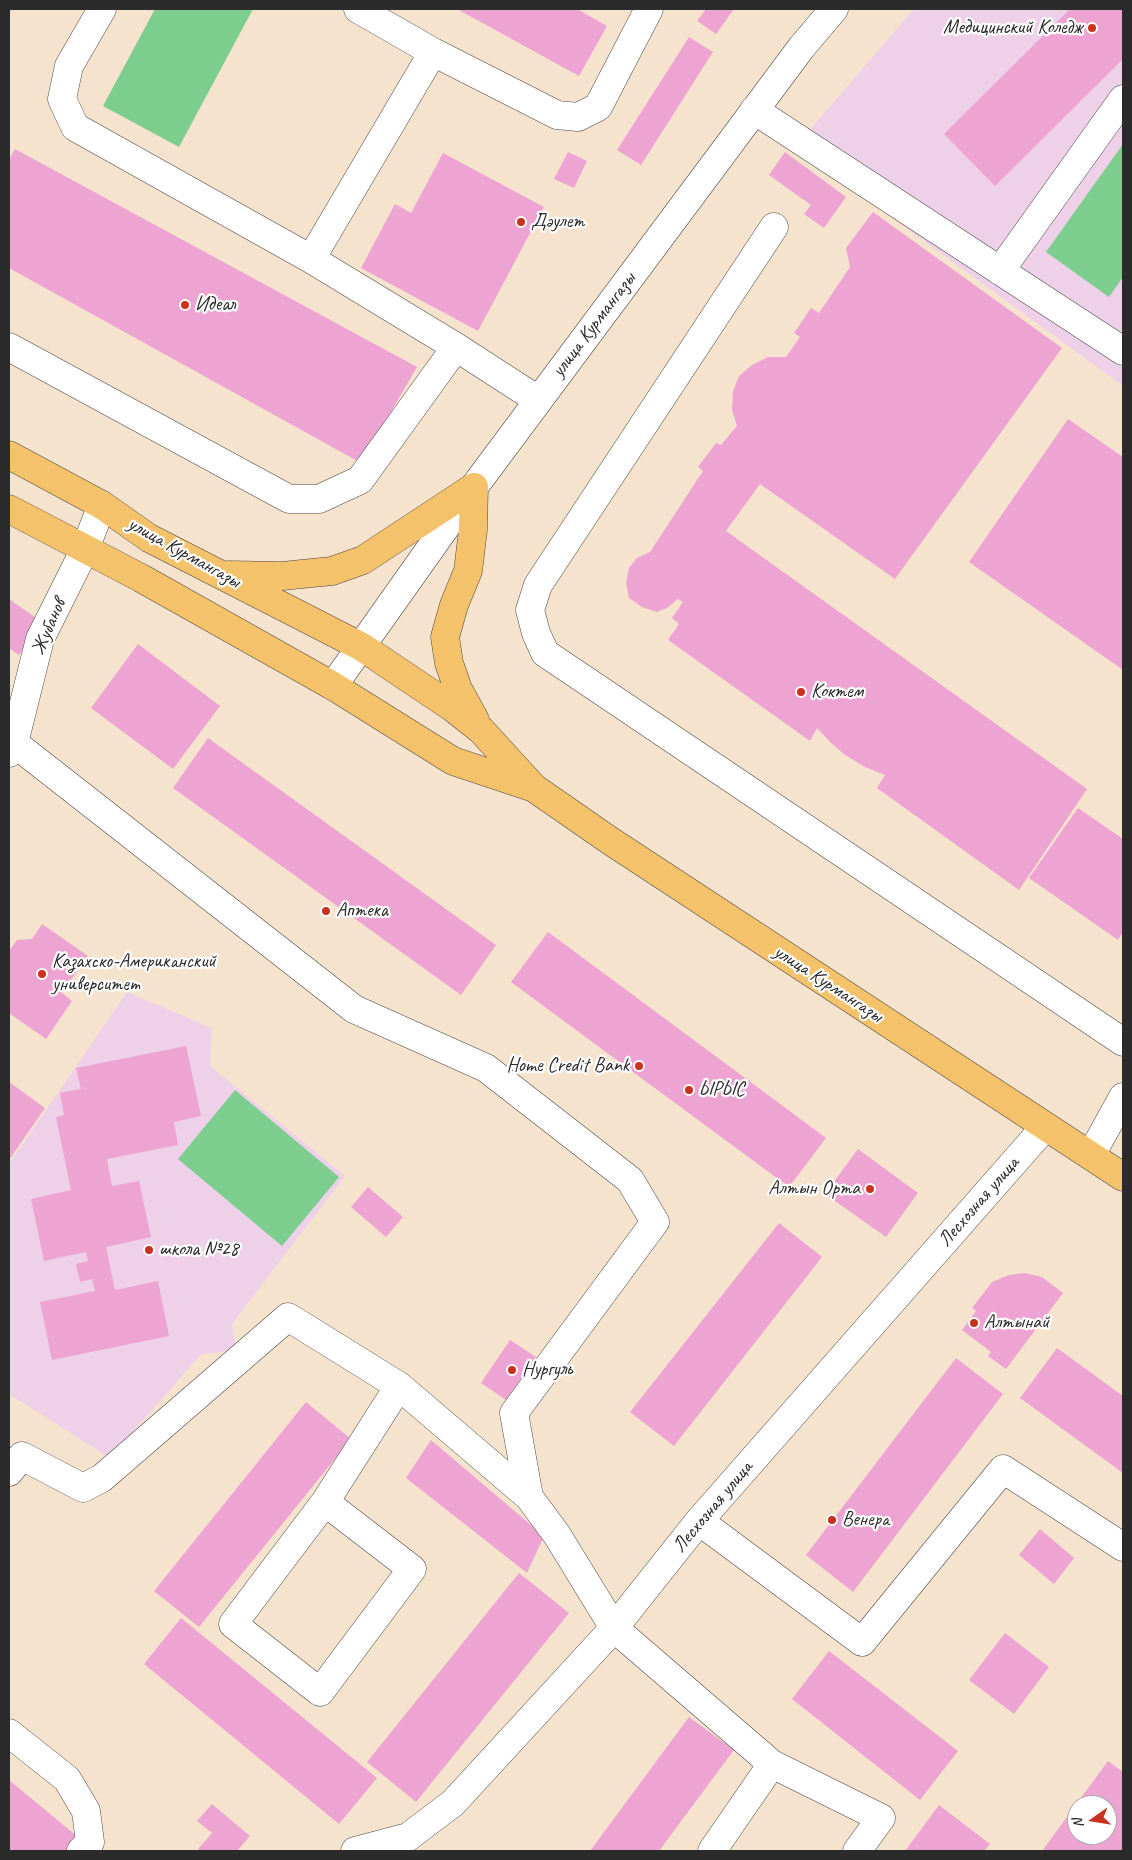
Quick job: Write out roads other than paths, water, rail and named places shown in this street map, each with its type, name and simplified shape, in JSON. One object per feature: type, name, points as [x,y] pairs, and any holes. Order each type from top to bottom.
[{"type":"main road","name":"улица Курмангазы","points":[[9,455],[102,504],[150,538],[362,647],[453,708],[481,730],[534,788],[626,851],[1123,1177]]},
{"type":"main road","points":[[222,575],[282,576],[332,571],[363,560],[474,487]]},
{"type":"main road","points":[[474,487],[473,530],[468,571],[454,605],[445,637],[449,663],[458,689],[481,730]]},
{"type":"main road","name":"улица Курмангазы","points":[[9,509],[333,686],[453,761],[534,788]]},
{"type":"street","points":[[102,9],[69,66],[62,99],[74,128],[311,259],[456,347],[538,400]]},
{"type":"street","points":[[358,9],[433,52],[557,115],[578,117],[598,107],[649,9]]},
{"type":"street","name":"улица Курмангазы","points":[[333,686],[362,647],[437,536],[754,110],[801,48],[834,9]]},
{"type":"street","points":[[311,259],[433,52]]},
{"type":"street","points":[[1000,270],[1123,99]]},
{"type":"street","points":[[754,110],[1123,351]]},
{"type":"street","points":[[774,226],[538,585],[530,610],[536,633],[545,653],[1123,1042]]},
{"type":"street","points":[[9,347],[289,499],[319,499],[360,480],[456,347]]},
{"type":"street","name":"Жубанов","points":[[12,748],[40,639],[85,549],[102,504]]},
{"type":"street","points":[[12,748],[354,1009],[486,1068],[630,1180],[655,1222],[514,1413],[530,1497]]},
{"type":"street","points":[[1091,1155],[1123,1097]]},
{"type":"street","name":"Лесхозная улица","points":[[355,1851],[412,1844],[453,1804],[614,1628],[699,1521],[1045,1127]]},
{"type":"street","points":[[13,1458],[83,1488],[102,1478],[288,1317],[399,1386],[530,1497],[557,1535],[614,1628],[772,1764],[881,1818],[856,1851]]},
{"type":"street","points":[[325,1502],[412,1569],[320,1692],[233,1624],[325,1502],[399,1386]]},
{"type":"street","points":[[699,1521],[862,1642],[1003,1469],[1123,1547]]},
{"type":"street","points":[[9,1733],[68,1780],[86,1811],[90,1842],[81,1851]]},
{"type":"street","points":[[712,1851],[772,1764]]},
{"type":"place","name":"Медицинский Коледж","points":[[1092,28]]},
{"type":"place","name":"Дәулет","points":[[521,222]]},
{"type":"place","name":"Идеал","points":[[185,305]]},
{"type":"place","name":"Коктем","points":[[801,692]]},
{"type":"place","name":"Аптека","points":[[326,911]]},
{"type":"place","name":"Казахско-Американский университет","points":[[42,974]]},
{"type":"place","name":"Home Credit Bank","points":[[639,1066]]},
{"type":"place","name":"ЫРЫС","points":[[689,1090]]},
{"type":"place","name":"Алтын Орта","points":[[870,1189]]},
{"type":"place","name":"школа №28","points":[[149,1250]]},
{"type":"place","name":"Алтынай","points":[[974,1323]]},
{"type":"place","name":"Нургуль","points":[[512,1370]]},
{"type":"place","name":"Венера","points":[[832,1520]]}]
